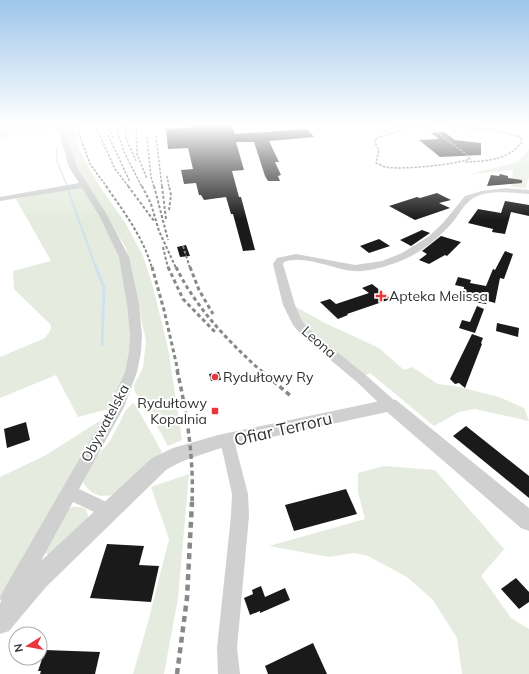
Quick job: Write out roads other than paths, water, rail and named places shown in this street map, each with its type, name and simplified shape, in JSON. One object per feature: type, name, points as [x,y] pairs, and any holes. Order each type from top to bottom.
[{"type":"street","name":"Obywatelska","points":[[0,622],[10,598],[123,394],[131,372],[135,352],[136,335],[133,304],[124,257],[103,215],[72,165],[69,156]]},
{"type":"street","points":[[0,200],[84,185]]},
{"type":"street","name":"Leona","points":[[390,405],[363,380],[306,333],[297,322],[289,305],[278,264],[280,260],[286,258],[299,258],[355,268],[380,264],[394,260],[416,249],[431,239],[468,198],[485,192],[529,192]]},
{"type":"street","points":[[0,206],[9,198]]},
{"type":"street","points":[[390,405],[529,521]]},
{"type":"street","name":"Ofiar Terroru","points":[[229,674],[227,648],[240,516],[240,494],[227,440],[390,405]]},
{"type":"street","name":"Obywatelska","points":[[0,622],[38,579],[159,464],[190,449],[227,440]]},
{"type":"street","points":[[68,492],[109,511]]},
{"type":"waterway","points":[[57,156],[57,161],[67,186]]},
{"type":"waterway","points":[[68,190],[96,268]]},
{"type":"waterway","points":[[96,267],[104,288],[102,345]]},
{"type":"railway","points":[[87,156],[90,164],[107,187]]},
{"type":"railway","points":[[109,156],[115,169],[129,187]]},
{"type":"railway","points":[[118,156],[130,182]]},
{"type":"railway","points":[[126,156],[142,187]]},
{"type":"railway","points":[[134,156],[136,161]]},
{"type":"railway","points":[[138,156],[147,179]]},
{"type":"railway","points":[[149,156],[151,177],[154,187]]},
{"type":"railway","points":[[158,156],[162,187]]},
{"type":"railway","points":[[378,156],[376,163],[385,167],[393,168],[440,165],[470,159],[468,156]]},
{"type":"railway","points":[[464,162],[496,159],[502,156]]},
{"type":"railway","points":[[167,176],[169,187]]},
{"type":"railway","points":[[106,186],[138,235],[144,246],[152,268]]},
{"type":"railway","points":[[128,186],[154,221]]},
{"type":"railway","points":[[142,186],[151,204],[159,231],[176,268]]},
{"type":"railway","points":[[154,186],[168,240]]},
{"type":"railway","points":[[162,186],[166,219]]},
{"type":"railway","points":[[169,186],[171,195],[169,210]]},
{"type":"railway","points":[[183,246],[190,268]]},
{"type":"railway","points":[[163,247],[168,268]]},
{"type":"railway","points":[[152,267],[164,310],[178,371]]},
{"type":"railway","points":[[168,267],[183,299],[215,332]]},
{"type":"railway","points":[[176,267],[193,296],[213,323],[261,371]]},
{"type":"railway","points":[[190,267],[199,290],[213,314]]},
{"type":"railway","points":[[177,370],[184,403],[191,453],[192,502]]},
{"type":"railway","points":[[260,370],[292,397]]},
{"type":"railway","points":[[177,674],[187,598],[192,502]]},
{"type":"place","name":"Apteka Melissa","points":[[381,296]]},
{"type":"place","name":"Rydułtowy Ry","points":[[215,377]]},
{"type":"place","name":"Rydułtowy Kopalnia","points":[[215,411]]}]
